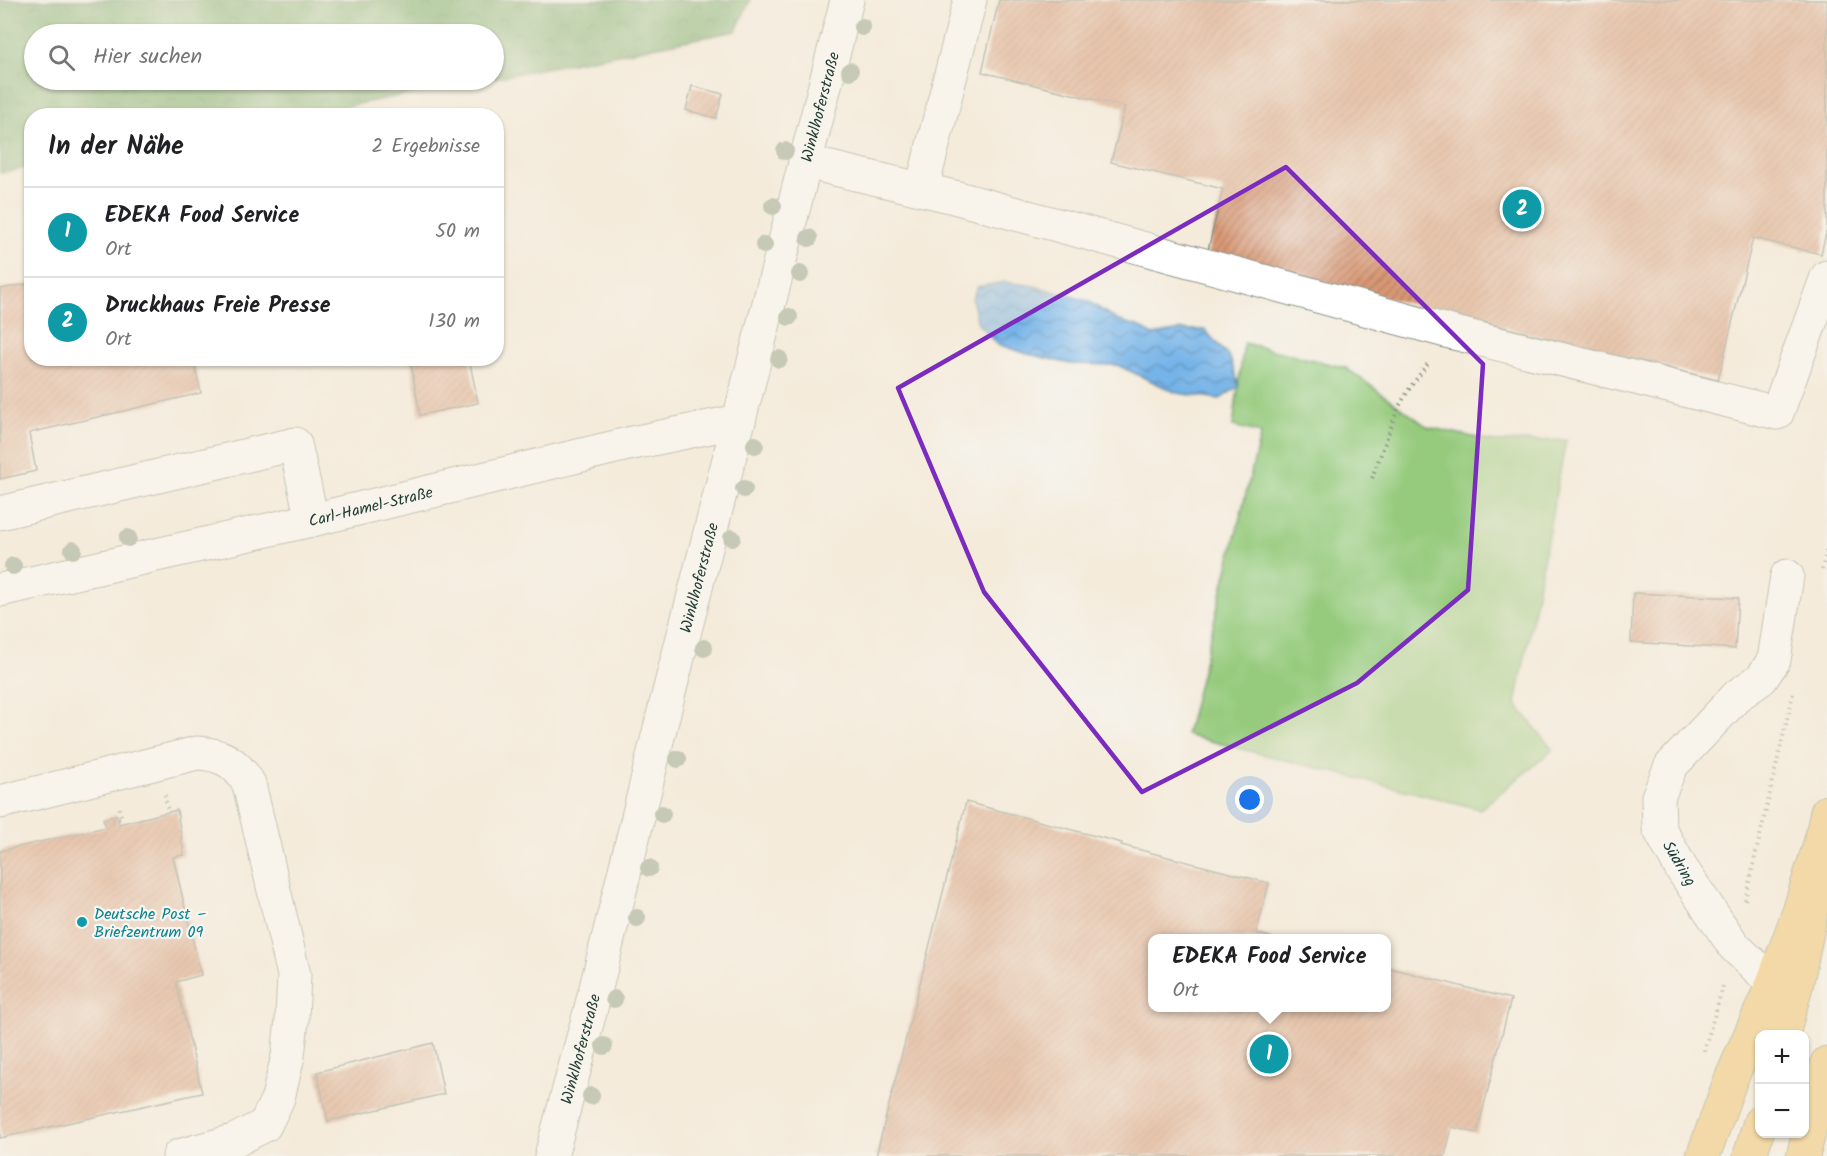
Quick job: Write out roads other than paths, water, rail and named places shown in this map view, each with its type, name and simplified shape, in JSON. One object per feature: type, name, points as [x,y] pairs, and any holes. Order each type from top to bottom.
[{"type":"main road","points":[[1703,1156],[1731,1079],[1773,983],[1799,912],[1820,844],[1827,812]]},
{"type":"main road","points":[[1784,1030],[1812,907],[1820,844]]},
{"type":"main road","points":[[1803,1156],[1827,1063]]},
{"type":"main road","points":[[1750,1156],[1755,1138]]},
{"type":"street","name":"Winklhoferstraße","points":[[546,1155],[590,1012],[666,700],[847,0]]},
{"type":"street","points":[[922,188],[970,0]]},
{"type":"street","points":[[805,162],[922,188],[1450,332],[1777,413],[1827,277]]},
{"type":"street","name":"Carl-Hamel-Straße","points":[[0,590],[312,520],[628,444],[739,421]]},
{"type":"street","points":[[0,513],[295,444],[312,520]]},
{"type":"street","name":"Südring","points":[[1773,983],[1734,946],[1682,868],[1659,828],[1658,797],[1671,766],[1738,695],[1761,679],[1774,660],[1787,576]]},
{"type":"street","points":[[0,802],[197,753],[225,758],[242,771],[249,784],[294,975],[288,1056],[278,1098],[265,1125],[234,1140],[179,1156]]},
{"type":"water","points":[[1005,282],[1035,286],[1088,301],[1117,320],[1140,327],[1153,335],[1181,330],[1205,330],[1230,358],[1239,386],[1220,399],[1177,393],[1117,365],[1071,364],[997,344],[978,324],[972,299],[977,287]]},
{"type":"place","name":"Druckhaus Freie Presse","points":[[1522,209]]},
{"type":"place","name":"Deutsche Post – Briefzentrum 09","points":[[82,922]]},
{"type":"place","name":"EDEKA Food Service","points":[[1269,1054]]}]
